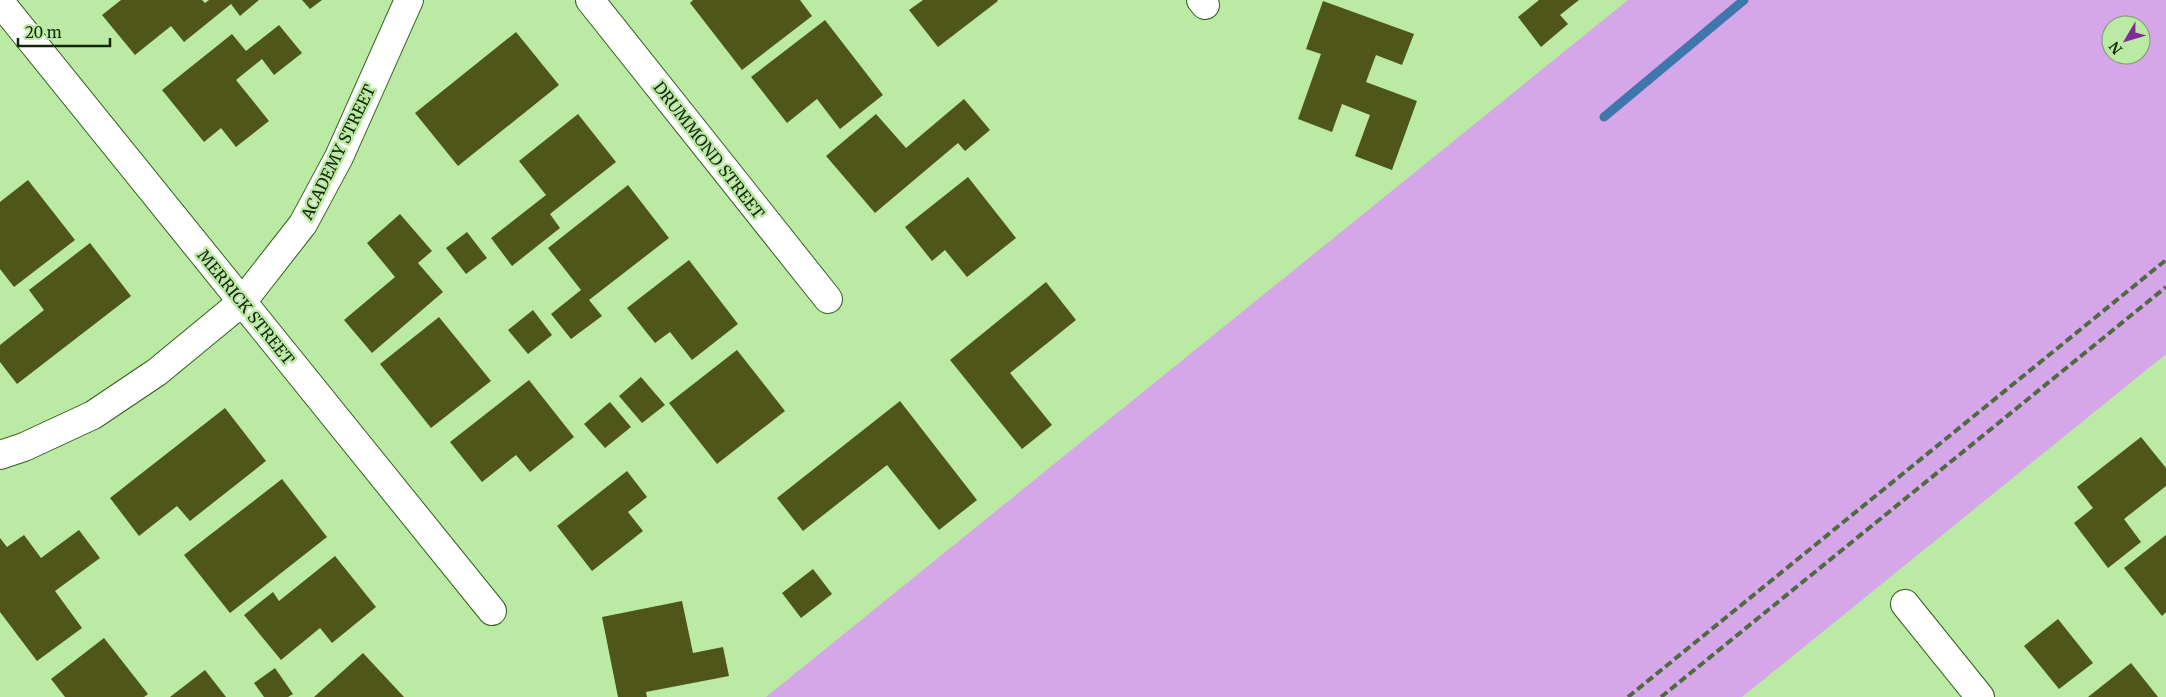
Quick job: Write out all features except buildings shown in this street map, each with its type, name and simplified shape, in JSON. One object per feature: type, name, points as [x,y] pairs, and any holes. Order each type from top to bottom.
[{"type":"street","name":"ACADEMY STREET","points":[[0,455],[24,448],[93,415],[157,372],[242,302],[303,224],[339,157],[409,0]]},
{"type":"street","name":"DRUMMOND STREET","points":[[590,0],[828,299]]},
{"type":"street","name":"MERRICK STREET","points":[[0,2],[492,611]]},
{"type":"street","points":[[1905,604],[1980,697]]},
{"type":"shaded area","points":[[1628,0],[2166,0],[2166,354],[1742,697],[766,697]]},
{"type":"waterway","points":[[1604,117],[1744,0]]},
{"type":"railway","points":[[1628,697],[2166,260]]},
{"type":"railway","points":[[1661,697],[2166,287]]}]
